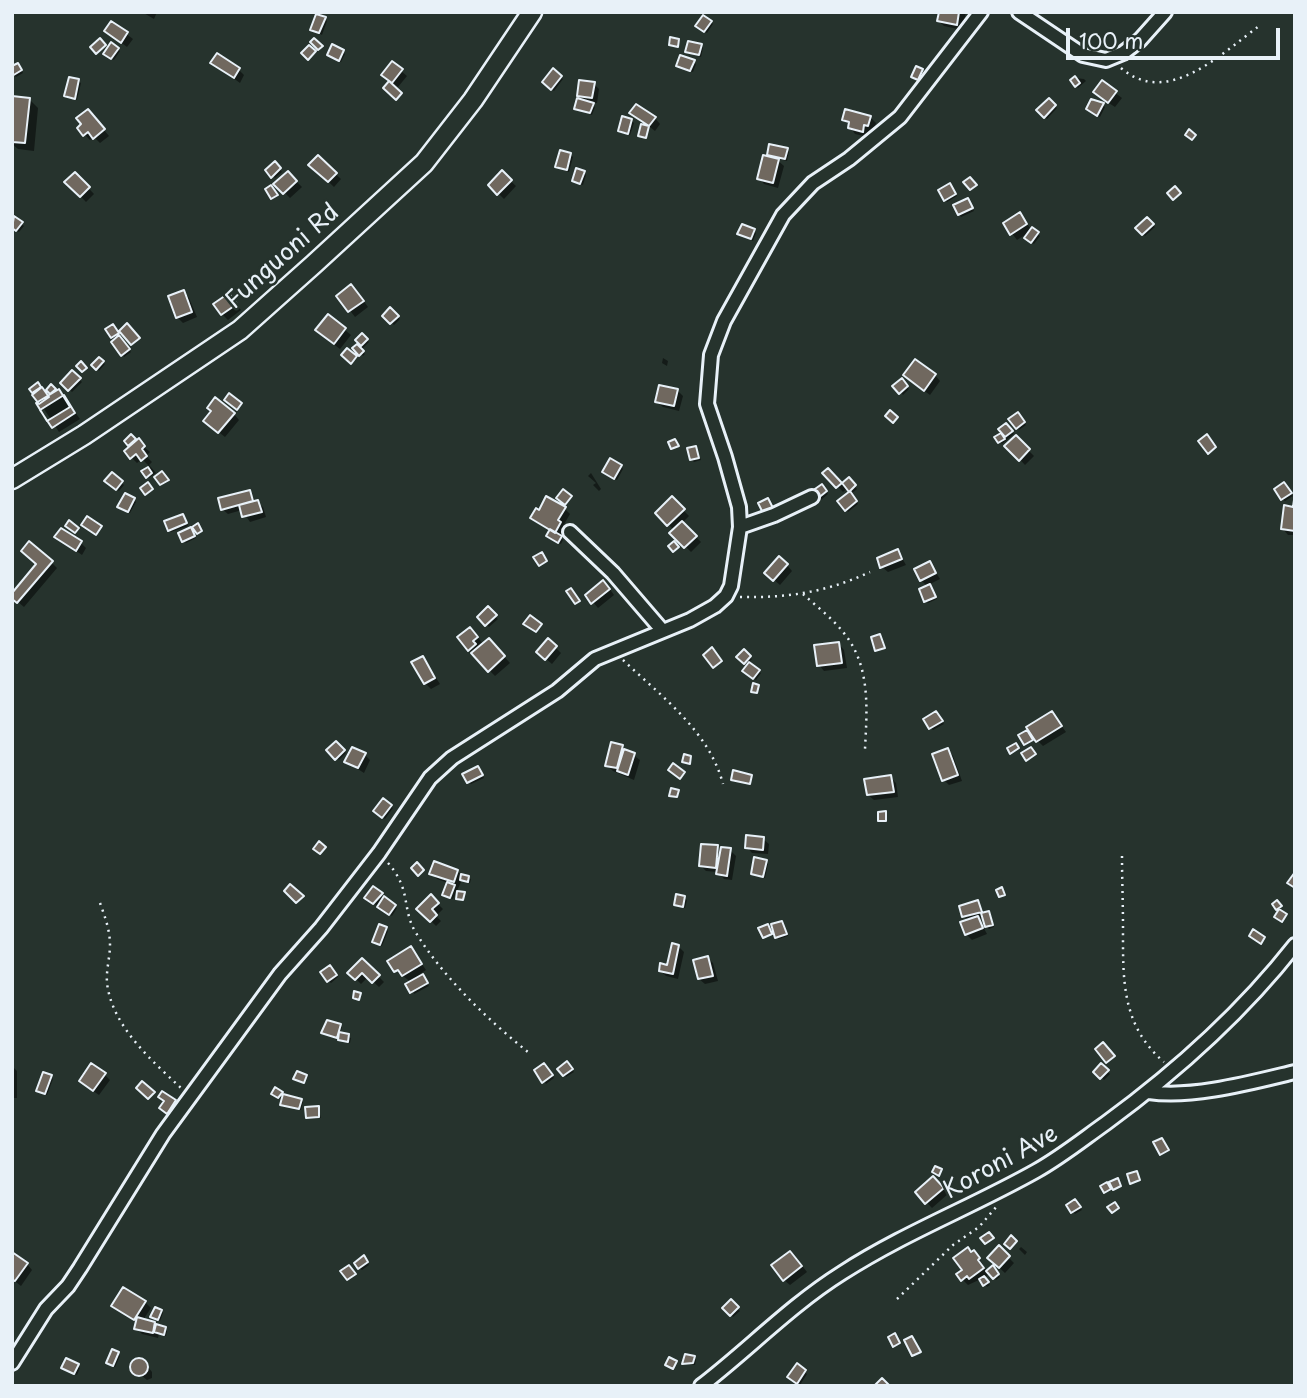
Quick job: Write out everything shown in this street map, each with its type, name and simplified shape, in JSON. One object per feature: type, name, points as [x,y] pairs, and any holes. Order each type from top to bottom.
[{"type":"street","name":"Funguoni Rd","points":[[12,479],[240,330],[314,264],[424,163],[473,100],[532,12]]},
{"type":"street","points":[[12,1363],[46,1309],[68,1286],[80,1268],[163,1134],[280,974],[321,928],[379,853],[430,778],[452,758],[556,691],[595,659],[690,620],[715,606],[726,596],[731,586],[740,527],[736,492],[707,404],[711,355],[732,303],[783,215],[813,183],[849,159],[900,117],[981,12]]},
{"type":"street","points":[[1019,12],[1083,55],[1097,60],[1111,59],[1140,40],[1165,12]]},
{"type":"street","points":[[740,527],[812,497]]},
{"type":"street","points":[[570,532],[613,573],[662,630]]},
{"type":"street","name":"Koroni Ave","points":[[701,1386],[808,1296],[843,1272],[889,1245],[1006,1187],[1065,1154],[1149,1092],[1242,1008],[1295,946]]},
{"type":"street","points":[[1149,1092],[1181,1094],[1295,1072]]},
{"type":"path","points":[[1111,59],[1130,76],[1141,81],[1154,84],[1168,82],[1210,63],[1259,26]]},
{"type":"path","points":[[726,596],[803,594],[841,586],[870,572]]},
{"type":"path","points":[[803,594],[844,632],[855,649],[863,670],[868,702],[865,749]]},
{"type":"path","points":[[613,651],[700,735],[718,764],[723,784]]},
{"type":"path","points":[[379,853],[398,874],[403,884],[411,923],[417,934],[459,989],[498,1028],[528,1052]]},
{"type":"path","points":[[1122,856],[1125,992],[1133,1022],[1149,1049],[1174,1071]]},
{"type":"path","points":[[100,902],[109,927],[107,981],[110,1000],[143,1053],[191,1097]]},
{"type":"path","points":[[897,1299],[953,1245],[979,1227],[996,1208],[1006,1187]]},
{"type":"building","points":[[939,12],[959,12],[957,25],[937,21]]},
{"type":"building","points":[[316,14],[326,17],[319,33],[310,30]]},
{"type":"building","points":[[703,15],[712,21],[704,32],[695,26]]},
{"type":"building","points":[[111,21],[128,32],[121,43],[104,31]]},
{"type":"building","points":[[670,37],[679,39],[678,47],[669,45]]},
{"type":"building","points":[[100,38],[106,45],[96,54],[90,47]]},
{"type":"building","points":[[314,38],[323,46],[318,50],[310,42]]},
{"type":"building","points":[[688,41],[702,44],[699,55],[685,52]]},
{"type":"building","points":[[111,42],[119,48],[111,59],[103,54]]},
{"type":"building","points":[[332,44],[344,50],[339,61],[327,55]]},
{"type":"building","points":[[309,45],[316,51],[308,60],[301,53]]},
{"type":"building","points":[[217,53],[240,68],[234,78],[210,63]]},
{"type":"building","points":[[680,55],[695,60],[690,71],[676,66]]},
{"type":"building","points":[[392,61],[403,69],[392,83],[381,75]]},
{"type":"building","points":[[18,63],[22,70],[12,76],[12,66]]},
{"type":"building","points":[[916,66],[923,69],[918,80],[911,77]]},
{"type":"building","points":[[553,68],[562,76],[551,90],[542,82]]},
{"type":"building","points":[[1075,76],[1080,83],[1075,87],[1070,80]]},
{"type":"building","points":[[69,77],[79,79],[75,99],[64,96]]},
{"type":"building","points":[[579,80],[595,82],[592,98],[577,96]]},
{"type":"building","points":[[1102,80],[1117,91],[1108,103],[1093,92]]},
{"type":"building","points":[[389,81],[402,93],[396,100],[383,88]]},
{"type":"building","points":[[12,96],[30,98],[25,143],[12,142]]},
{"type":"building","points":[[577,98],[594,103],[590,113],[574,109]]},
{"type":"building","points":[[1049,98],[1056,105],[1044,118],[1036,110]]},
{"type":"building","points":[[1091,99],[1104,103],[1097,116],[1086,109]]},
{"type":"building","points":[[636,104],[656,117],[649,126],[629,113]]},
{"type":"building","points":[[88,109],[105,129],[93,139],[88,132],[83,136],[77,128],[81,124],[76,118]]},
{"type":"building","points":[[845,109],[871,116],[868,126],[864,125],[863,132],[848,128],[849,122],[842,120]]},
{"type":"building","points":[[622,116],[632,119],[628,134],[618,131]]},
{"type":"building","points":[[641,124],[649,126],[646,138],[638,136]]},
{"type":"building","points":[[1189,129],[1196,135],[1192,140],[1185,135]]},
{"type":"building","points":[[769,144],[788,148],[785,159],[767,155]]},
{"type":"building","points":[[560,150],[571,153],[567,170],[555,167]]},
{"type":"building","points":[[318,155],[337,173],[328,182],[308,165]]},
{"type":"building","points":[[763,155],[779,159],[773,183],[757,179]]},
{"type":"building","points":[[275,161],[281,168],[271,178],[265,170]]},
{"type":"building","points":[[576,168],[585,171],[580,184],[572,181]]},
{"type":"building","points":[[502,170],[512,180],[497,195],[488,185]]},
{"type":"building","points":[[288,171],[297,181],[283,194],[273,184]]},
{"type":"building","points":[[75,172],[90,187],[80,197],[64,182]]},
{"type":"building","points":[[970,177],[977,185],[970,190],[963,182]]},
{"type":"building","points":[[950,183],[956,194],[944,201],[938,190]]},
{"type":"building","points":[[271,185],[278,195],[271,199],[265,189]]},
{"type":"building","points":[[1175,186],[1181,193],[1173,200],[1167,193]]},
{"type":"building","points":[[968,198],[973,208],[958,215],[953,205]]},
{"type":"building","points":[[1020,212],[1027,224],[1010,235],[1003,223]]},
{"type":"building","points":[[14,216],[23,222],[16,231],[12,228]]},
{"type":"building","points":[[1147,217],[1154,224],[1142,235],[1135,228]]},
{"type":"building","points":[[742,224],[755,229],[751,239],[737,234]]},
{"type":"building","points":[[1032,227],[1039,232],[1031,243],[1024,238]]},
{"type":"building","points":[[351,284],[364,301],[348,312],[336,296]]},
{"type":"building","points":[[184,290],[192,312],[176,318],[168,296]]},
{"type":"building","points":[[229,293],[237,304],[221,315],[213,304]]},
{"type":"building","points":[[390,307],[399,316],[390,324],[382,316]]},
{"type":"building","points":[[328,314],[346,328],[334,344],[315,330]]},
{"type":"building","points":[[127,323],[140,338],[131,345],[119,331]]},
{"type":"building","points":[[113,324],[119,333],[111,338],[105,329]]},
{"type":"building","points":[[362,333],[368,339],[361,346],[355,340]]},
{"type":"building","points":[[119,335],[130,349],[121,356],[111,342]]},
{"type":"building","points":[[357,344],[364,351],[359,356],[352,348]]},
{"type":"building","points":[[347,348],[357,356],[351,364],[341,355]]},
{"type":"building","points":[[99,357],[104,361],[96,370],[91,365]]},
{"type":"building","points":[[915,359],[936,374],[924,391],[903,375]]},
{"type":"building","points":[[81,361],[87,368],[82,372],[76,366]]},
{"type":"building","points":[[72,370],[81,378],[68,391],[60,383]]},
{"type":"building","points":[[902,378],[908,386],[899,394],[892,386]]},
{"type":"building","points":[[38,382],[41,387],[32,393],[29,389]]},
{"type":"building","points":[[51,384],[56,389],[50,394],[46,390]]},
{"type":"building","points":[[659,385],[678,389],[674,406],[655,402]]},
{"type":"building","points":[[42,387],[49,397],[39,404],[32,395]]},
{"type":"building","points":[[59,389],[70,407],[47,421],[36,403]]},
{"type":"building","points":[[229,393],[242,403],[237,410],[224,400]]},
{"type":"building","points":[[64,395],[75,413],[52,428],[40,410]]},
{"type":"building","points":[[215,397],[235,413],[218,433],[203,421],[211,411],[207,408]]},
{"type":"building","points":[[890,410],[898,417],[893,423],[885,416]]},
{"type":"building","points":[[1018,412],[1025,422],[1016,429],[1008,419]]},
{"type":"building","points":[[1006,423],[1013,431],[1005,437],[998,429]]},
{"type":"building","points":[[1001,433],[1005,439],[998,443],[994,437]]},
{"type":"building","points":[[131,434],[136,439],[128,446],[124,441]]},
{"type":"building","points":[[1207,434],[1216,447],[1208,454],[1198,441]]},
{"type":"building","points":[[1016,435],[1030,449],[1019,461],[1004,446]]},
{"type":"building","points":[[139,438],[145,446],[142,449],[147,456],[141,461],[136,454],[130,459],[124,451]]},
{"type":"building","points":[[675,439],[679,446],[671,449],[668,442]]},
{"type":"building","points":[[696,446],[699,458],[690,460],[687,448]]},
{"type":"building","points":[[610,458],[622,465],[614,479],[602,472]]},
{"type":"building","points":[[148,467],[152,473],[146,478],[141,471]]},
{"type":"building","points":[[828,468],[842,483],[836,488],[822,473]]},
{"type":"building","points":[[162,471],[169,480],[160,485],[154,477]]},
{"type":"building","points":[[112,472],[123,481],[116,490],[104,481]]},
{"type":"building","points":[[849,477],[856,485],[849,492],[842,483]]},
{"type":"building","points":[[148,482],[153,489],[145,495],[140,488]]},
{"type":"building","points":[[1284,482],[1292,493],[1281,500],[1274,489]]},
{"type":"building","points":[[822,484],[827,491],[817,499],[812,491]]},
{"type":"building","points":[[563,489],[572,496],[565,505],[556,498]]},
{"type":"building","points":[[250,490],[253,501],[221,510],[218,498]]},
{"type":"building","points":[[850,491],[857,501],[845,511],[837,501]]},
{"type":"building","points":[[125,493],[135,498],[128,512],[117,507]]},
{"type":"building","points":[[546,496],[566,507],[558,520],[561,522],[555,533],[530,518],[536,508],[539,510]]},
{"type":"building","points":[[672,496],[685,509],[667,526],[655,513]]},
{"type":"building","points":[[768,498],[773,508],[763,513],[758,503]]},
{"type":"building","points":[[258,500],[262,512],[242,517],[239,505]]},
{"type":"building","points":[[1294,500],[1295,531],[1281,529],[1284,505],[1293,507]]},
{"type":"building","points":[[183,514],[187,523],[168,531],[164,521]]},
{"type":"building","points":[[87,516],[102,526],[96,535],[81,525]]},
{"type":"building","points":[[69,520],[79,528],[75,533],[65,526]]},
{"type":"building","points":[[682,521],[697,536],[684,548],[669,533]]},
{"type":"building","points":[[198,523],[202,531],[197,534],[192,527]]},
{"type":"building","points":[[191,527],[195,536],[182,542],[178,533]]},
{"type":"building","points":[[61,528],[82,541],[76,551],[54,537]]},
{"type":"building","points":[[550,529],[562,536],[558,543],[546,536]]},
{"type":"building","points":[[29,541],[53,561],[17,603],[12,599],[12,593],[36,564],[21,551]]},
{"type":"building","points":[[674,541],[679,547],[673,552],[668,546]]},
{"type":"building","points":[[898,549],[902,559],[880,568],[877,558]]},
{"type":"building","points":[[542,552],[547,561],[539,566],[533,557]]},
{"type":"building","points":[[779,556],[788,564],[773,581],[764,573]]},
{"type":"building","points":[[930,561],[936,573],[920,581],[914,569]]},
{"type":"building","points":[[603,580],[610,589],[591,604],[585,595]]},
{"type":"building","points":[[930,584],[936,597],[924,602],[919,589]]},
{"type":"building","points":[[571,588],[580,601],[575,604],[566,591]]},
{"type":"building","points":[[488,606],[497,615],[485,626],[477,617]]},
{"type":"building","points":[[530,615],[542,624],[536,632],[523,624]]},
{"type":"building","points":[[470,627],[478,637],[473,641],[476,644],[468,651],[457,637]]},
{"type":"building","points":[[880,634],[885,648],[875,651],[871,637]]},
{"type":"building","points":[[489,638],[505,656],[488,672],[471,653]]},
{"type":"building","points":[[548,638],[557,646],[545,660],[536,652]]},
{"type":"building","points":[[839,642],[842,663],[817,666],[814,645]]},
{"type":"building","points":[[712,647],[722,661],[713,668],[703,655]]},
{"type":"building","points":[[744,649],[751,656],[744,664],[736,657]]},
{"type":"building","points":[[423,656],[435,678],[424,684],[411,662]]},
{"type":"building","points":[[749,662],[760,670],[753,679],[742,671]]},
{"type":"building","points":[[753,683],[759,685],[757,693],[751,692]]},
{"type":"building","points":[[936,711],[943,721],[929,729],[923,719]]},
{"type":"building","points":[[1052,711],[1062,726],[1036,742],[1026,727]]},
{"type":"building","points":[[1027,730],[1033,740],[1024,745],[1018,735]]},
{"type":"building","points":[[336,741],[345,750],[335,760],[326,750]]},
{"type":"building","points":[[611,742],[623,745],[617,768],[605,766]]},
{"type":"building","points":[[1016,743],[1019,748],[1010,754],[1007,748]]},
{"type":"building","points":[[352,747],[366,753],[358,768],[344,762]]},
{"type":"building","points":[[1031,747],[1036,754],[1026,761],[1021,753]]},
{"type":"building","points":[[948,748],[958,775],[942,781],[932,754]]},
{"type":"building","points":[[624,749],[635,753],[628,775],[617,771]]},
{"type":"building","points":[[684,754],[691,756],[690,764],[682,762]]},
{"type":"building","points":[[673,763],[685,772],[680,779],[668,770]]},
{"type":"building","points":[[478,766],[483,775],[467,783],[462,774]]},
{"type":"building","points":[[733,770],[752,775],[750,784],[731,780]]},
{"type":"building","points":[[891,775],[894,792],[867,795],[864,779]]},
{"type":"building","points":[[671,788],[679,790],[677,797],[669,796]]},
{"type":"building","points":[[383,798],[392,805],[382,818],[373,811]]},
{"type":"building","points":[[886,811],[886,821],[878,821],[878,812]]},
{"type":"building","points":[[746,835],[764,837],[763,850],[745,848]]},
{"type":"building","points":[[319,841],[326,847],[320,854],[313,849]]},
{"type":"building","points":[[701,844],[718,845],[716,868],[699,866]]},
{"type":"building","points":[[721,847],[731,848],[727,876],[716,874]]},
{"type":"building","points":[[754,857],[767,860],[763,877],[751,874]]},
{"type":"building","points":[[434,861],[458,870],[454,882],[429,874]]},
{"type":"building","points":[[417,862],[424,870],[418,876],[411,868]]},
{"type":"building","points":[[1295,872],[1295,888],[1287,883]]},
{"type":"building","points":[[461,874],[469,876],[468,882],[460,880]]},
{"type":"building","points":[[447,882],[455,885],[450,898],[442,895]]},
{"type":"building","points":[[290,884],[304,896],[296,903],[284,891]]},
{"type":"building","points":[[373,886],[383,893],[373,904],[364,898]]},
{"type":"building","points":[[1002,887],[1005,895],[999,897],[996,890]]},
{"type":"building","points":[[457,891],[465,892],[463,900],[456,899]]},
{"type":"building","points":[[431,894],[439,903],[432,909],[437,915],[430,922],[416,909]]},
{"type":"building","points":[[676,894],[685,896],[683,907],[674,905]]},
{"type":"building","points":[[384,896],[396,905],[389,915],[377,907]]},
{"type":"building","points":[[978,900],[982,912],[962,917],[959,906]]},
{"type":"building","points":[[1277,900],[1282,906],[1276,910],[1272,904]]},
{"type":"building","points":[[1279,909],[1287,914],[1282,922],[1274,917]]},
{"type":"building","points":[[989,911],[993,925],[985,927],[981,913]]},
{"type":"building","points":[[978,916],[983,928],[965,935],[960,922]]},
{"type":"building","points":[[782,921],[787,934],[775,938],[771,924]]},
{"type":"building","points":[[379,924],[387,927],[380,945],[372,942]]},
{"type":"building","points":[[768,924],[772,934],[763,938],[758,928]]},
{"type":"building","points":[[1253,929],[1265,937],[1261,944],[1249,936]]},
{"type":"building","points":[[672,943],[679,945],[673,974],[659,971],[660,963],[667,965]]},
{"type":"building","points":[[411,946],[422,964],[402,976],[398,970],[394,972],[387,961]]},
{"type":"building","points":[[708,956],[713,976],[698,979],[693,960]]},
{"type":"building","points":[[362,958],[380,975],[372,983],[362,973],[355,980],[347,973]]},
{"type":"building","points":[[330,965],[337,975],[327,982],[320,972]]},
{"type":"building","points":[[423,974],[428,983],[410,993],[405,984]]},
{"type":"building","points":[[354,991],[361,993],[359,1000],[353,998]]},
{"type":"building","points":[[327,1020],[341,1024],[337,1038],[321,1033]]},
{"type":"building","points":[[339,1032],[349,1034],[348,1042],[338,1040]]},
{"type":"building","points":[[1103,1042],[1115,1056],[1106,1063],[1095,1049]]},
{"type":"building","points":[[567,1061],[573,1069],[563,1076],[557,1069]]},
{"type":"building","points":[[91,1063],[106,1073],[93,1091],[79,1081]]},
{"type":"building","points":[[544,1063],[553,1075],[542,1083],[534,1070]]},
{"type":"building","points":[[1101,1063],[1109,1070],[1100,1079],[1093,1072]]},
{"type":"building","points":[[297,1071],[307,1075],[304,1083],[293,1079]]},
{"type":"building","points":[[43,1072],[52,1075],[45,1094],[36,1091]]},
{"type":"building","points":[[142,1081],[155,1092],[148,1099],[136,1088]]},
{"type":"building","points":[[275,1087],[283,1092],[278,1098],[271,1094]]},
{"type":"building","points":[[162,1091],[176,1100],[167,1114],[159,1108],[164,1101],[158,1097]]},
{"type":"building","points":[[283,1094],[302,1099],[299,1109],[280,1105]]},
{"type":"building","points":[[319,1106],[319,1117],[306,1118],[305,1107]]},
{"type":"building","points":[[1162,1138],[1169,1150],[1160,1155],[1153,1142]]},
{"type":"building","points":[[935,1166],[942,1169],[939,1176],[932,1172]]},
{"type":"building","points":[[1137,1171],[1140,1180],[1130,1184],[1127,1174]]},
{"type":"building","points":[[933,1176],[944,1188],[925,1204],[915,1192]]},
{"type":"building","points":[[1118,1178],[1121,1186],[1113,1190],[1109,1182]]},
{"type":"building","points":[[1107,1182],[1111,1189],[1104,1193],[1100,1186]]},
{"type":"building","points":[[1075,1199],[1081,1207],[1071,1213],[1066,1205]]},
{"type":"building","points":[[1115,1202],[1119,1208],[1112,1213],[1107,1207]]},
{"type":"building","points":[[989,1232],[994,1238],[985,1244],[980,1238]]},
{"type":"building","points":[[1011,1235],[1017,1241],[1010,1249],[1004,1244]]},
{"type":"building","points":[[999,1245],[1010,1256],[999,1268],[987,1258]]},
{"type":"building","points":[[968,1247],[971,1252],[974,1250],[984,1268],[969,1279],[967,1276],[961,1281],[956,1274],[962,1270],[953,1258]]},
{"type":"building","points":[[790,1251],[802,1266],[783,1281],[771,1265]]},
{"type":"building","points":[[12,1252],[28,1263],[15,1281],[12,1280]]},
{"type":"building","points":[[364,1255],[368,1262],[358,1269],[354,1263]]},
{"type":"building","points":[[349,1265],[356,1274],[347,1280],[340,1271]]},
{"type":"building","points":[[993,1265],[999,1274],[993,1279],[986,1271]]},
{"type":"building","points":[[984,1276],[989,1282],[983,1286],[979,1279]]},
{"type":"building","points":[[123,1287],[146,1301],[134,1320],[111,1306]]},
{"type":"building","points":[[731,1299],[739,1307],[730,1316],[722,1308]]},
{"type":"building","points":[[155,1307],[162,1310],[158,1320],[150,1317]]},
{"type":"building","points":[[137,1317],[155,1322],[153,1333],[134,1329]]},
{"type":"building","points":[[156,1324],[166,1327],[164,1335],[154,1332]]},
{"type":"building","points":[[895,1333],[900,1343],[893,1347],[888,1337]]},
{"type":"building","points":[[912,1336],[921,1352],[912,1356],[904,1340]]},
{"type":"building","points":[[112,1349],[119,1352],[113,1366],[106,1363]]},
{"type":"building","points":[[685,1354],[695,1356],[693,1363],[682,1364]]},
{"type":"building","points":[[669,1357],[677,1361],[673,1369],[665,1365]]},
{"type":"building","points":[[66,1358],[79,1364],[74,1374],[61,1368]]},
{"type":"building","points":[[139,1358],[145,1361],[148,1367],[145,1373],[139,1376],[133,1373],[130,1367],[133,1361]]},
{"type":"building","points":[[797,1363],[806,1370],[797,1384],[787,1377]]},
{"type":"building","points":[[882,1378],[890,1386],[874,1386]]}]
